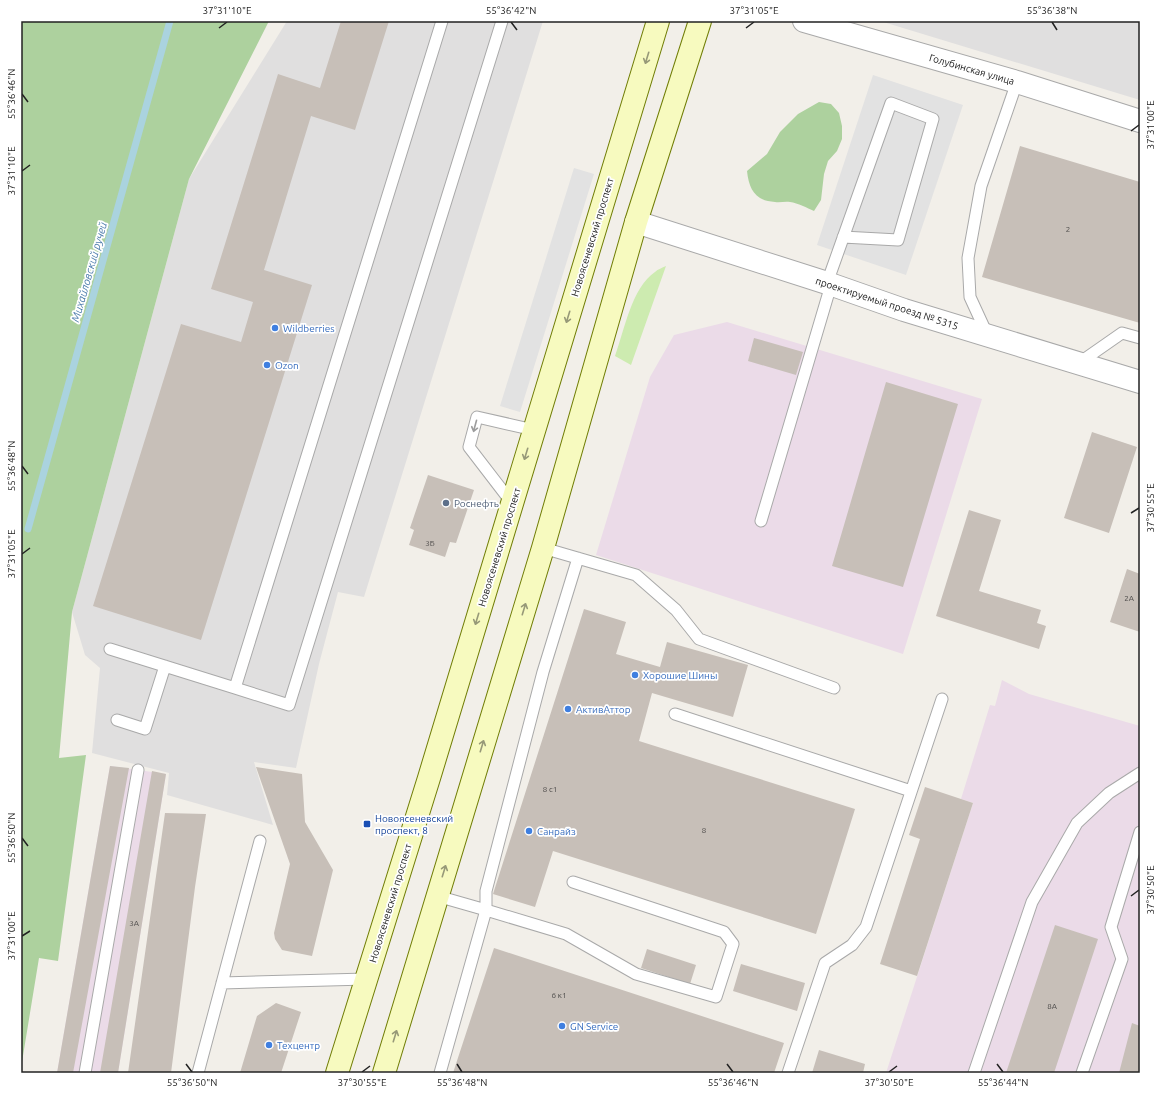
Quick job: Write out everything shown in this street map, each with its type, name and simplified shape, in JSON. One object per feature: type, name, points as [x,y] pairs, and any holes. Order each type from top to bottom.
[{"type":"main road","name":"Новоясеневский проспект","points":[[336,1073],[431,771],[658,21]]},
{"type":"main road","points":[[384,1073],[543,548],[636,222],[700,21]]},
{"type":"street","name":"Голубинская улица","points":[[804,21],[1017,82],[1140,121]]},
{"type":"street","name":"проектируемый проезд № 5315","points":[[636,222],[829,284],[904,310],[1140,382]]},
{"type":"lane","points":[[235,688],[442,21]]},
{"type":"lane","points":[[110,649],[289,705],[502,21]]},
{"type":"lane","points":[[987,335],[970,297],[968,258],[981,186],[1017,82]]},
{"type":"lane","points":[[761,520],[843,237],[891,103],[933,120],[898,240],[843,237]]},
{"type":"lane","points":[[1079,363],[1122,333],[1140,338]]},
{"type":"lane","points":[[512,503],[469,446],[477,417],[534,430]]},
{"type":"lane","points":[[543,548],[636,575],[676,610],[699,639],[834,688]]},
{"type":"lane","points":[[440,1073],[486,910],[486,891],[543,672],[578,558]]},
{"type":"lane","points":[[117,720],[145,729],[165,666]]},
{"type":"lane","points":[[788,1073],[825,963],[852,945],[866,927],[942,699]]},
{"type":"lane","points":[[675,714],[911,791]]},
{"type":"lane","points":[[85,1073],[138,770]]},
{"type":"lane","points":[[974,1073],[1032,902],[1077,823],[1110,793],[1140,773]]},
{"type":"lane","points":[[1082,1073],[1122,959],[1111,927],[1140,832]]},
{"type":"lane","points":[[198,1073],[260,841]]},
{"type":"lane","points":[[437,896],[566,934],[636,974],[716,997],[733,944],[724,932],[574,882]]},
{"type":"lane","points":[[222,983],[366,979]]},
{"type":"shaded area","points":[[287,21],[543,21],[364,597],[338,592],[319,664],[296,768],[254,762],[273,825],[167,795],[169,773],[92,753],[100,668],[85,655],[72,612],[189,179]]},
{"type":"shaded area","points":[[880,21],[1140,21],[1140,100]]},
{"type":"shaded area","points":[[873,75],[963,105],[906,275],[817,245]]},
{"type":"shaded area","points":[[574,168],[594,174],[520,412],[500,406]]},
{"type":"shaded area","points":[[727,322],[982,399],[903,654],[596,555],[650,377],[674,335]]},
{"type":"shaded area","points":[[1002,680],[1029,694],[1140,726],[1140,1073],[886,1073],[973,803],[961,799],[990,705],[995,706]]},
{"type":"shaded area","points":[[110,766],[166,774],[118,1073],[57,1073]]},
{"type":"green space","points":[[21,21],[269,21],[189,179],[72,612],[59,758],[86,755],[58,961],[39,958],[21,1068]]},
{"type":"green space","points":[[819,102],[831,104],[839,113],[842,126],[842,139],[837,151],[828,161],[824,174],[821,200],[814,211],[793,203],[768,201],[762,199],[754,193],[751,188],[747,171],[767,154],[780,132],[798,114]]},
{"type":"green space","points":[[666,266],[631,365],[615,356],[630,310],[640,288],[647,279],[657,270]]},
{"type":"building","points":[[341,21],[389,21],[355,130],[311,116],[264,270],[312,285],[201,640],[93,606],[181,324],[241,342],[253,302],[211,289],[278,74],[320,88]]},
{"type":"building","points":[[1020,146],[1140,182],[1140,323],[982,277]]},
{"type":"building","points":[[754,338],[803,352],[796,375],[748,361]]},
{"type":"building","points":[[886,382],[958,404],[903,587],[832,566]]},
{"type":"building","points":[[1092,432],[1137,447],[1109,533],[1064,518]]},
{"type":"building","points":[[428,475],[474,490],[456,543],[450,542],[445,557],[409,545],[414,530],[410,528]]},
{"type":"building","points":[[969,510],[1001,520],[979,591],[1041,610],[1037,623],[1046,626],[1039,649],[936,616]]},
{"type":"building","points":[[1127,569],[1140,574],[1140,632],[1110,622]]},
{"type":"building","points":[[584,609],[626,622],[616,654],[660,667],[667,642],[748,665],[733,717],[652,693],[639,741],[855,809],[816,934],[553,851],[535,907],[493,894]]},
{"type":"building","points":[[110,766],[129,768],[73,1073],[57,1073]]},
{"type":"building","points":[[256,767],[302,774],[305,822],[333,870],[312,956],[282,950],[275,939],[274,933],[290,864]]},
{"type":"building","points":[[152,771],[166,774],[118,1073],[100,1073]]},
{"type":"building","points":[[925,787],[973,803],[917,976],[880,964],[920,839],[909,835]]},
{"type":"building","points":[[165,813],[206,814],[171,1073],[128,1073]]},
{"type":"building","points":[[1055,925],[1098,939],[1054,1073],[1006,1073]]},
{"type":"building","points":[[494,948],[784,1043],[774,1073],[453,1073]]},
{"type":"building","points":[[647,949],[696,965],[690,984],[641,968]]},
{"type":"building","points":[[741,964],[805,983],[797,1011],[733,991]]},
{"type":"building","name":"Техцентр","points":[[276,1003],[301,1012],[281,1073],[240,1073],[257,1016]]},
{"type":"building","points":[[1132,1023],[1140,1026],[1140,1073],[1119,1073]]},
{"type":"building","points":[[819,1050],[865,1064],[863,1073],[812,1073]]},
{"type":"waterway","name":"Михайловский ручей","points":[[28,529],[170,21]]},
{"type":"place","name":"Wildberries","points":[[275,328]]},
{"type":"place","name":"Ozon","points":[[267,365]]},
{"type":"place","name":"Роснефть","points":[[446,503]]},
{"type":"place","name":"Хорошие Шины","points":[[635,675]]},
{"type":"place","name":"АктивАттор","points":[[568,709]]},
{"type":"place","name":"Новоясеневский проспект, 8","points":[[367,824]]},
{"type":"place","name":"Санрайз","points":[[529,831]]},
{"type":"place","name":"GN Service","points":[[562,1026]]},
{"type":"place","name":"Техцентр","points":[[269,1045]]}]
